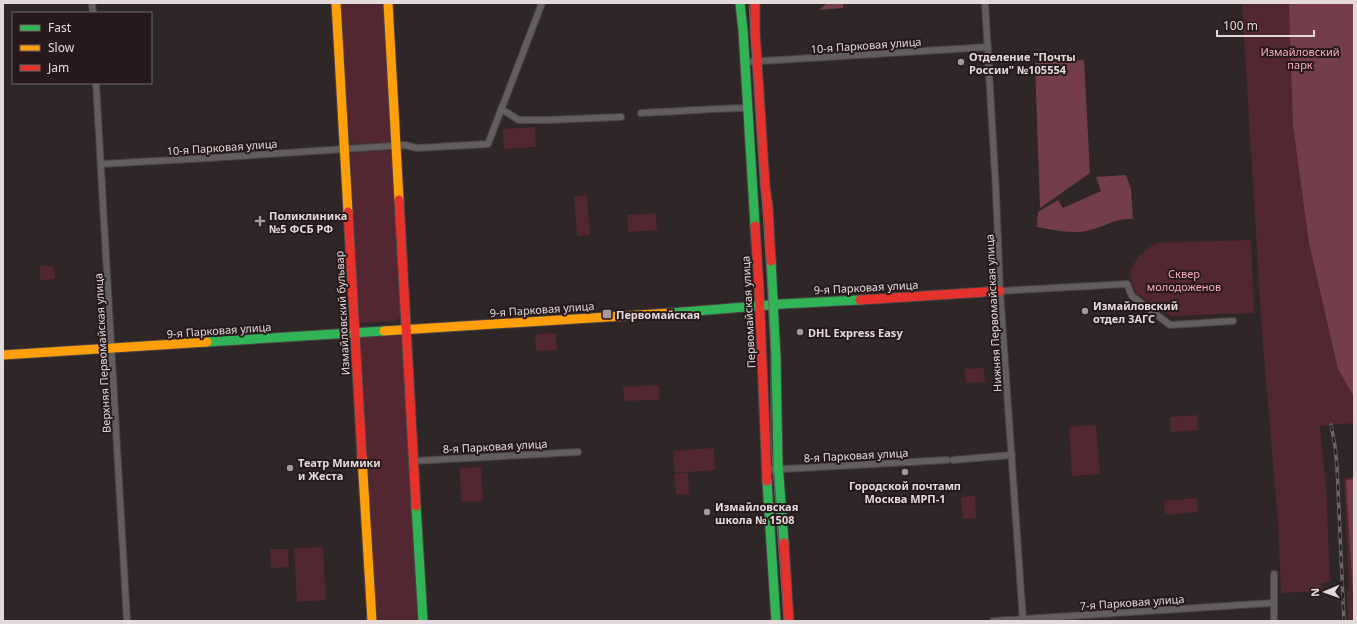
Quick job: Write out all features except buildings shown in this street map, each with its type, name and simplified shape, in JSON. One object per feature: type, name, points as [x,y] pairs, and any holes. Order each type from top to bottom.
[{"type":"main road","name":"Измайловский бульвар","points":[[336,3],[372,621]]},
{"type":"main road","points":[[388,3],[423,621]]},
{"type":"main road","name":"Первомайская улица","points":[[740,3],[746,62],[760,305],[766,470],[776,621]]},
{"type":"main road","points":[[754,3],[774,304],[778,470],[788,621]]},
{"type":"main road","name":"9-я Парковая улица","points":[[3,355],[597,318],[774,304],[1000,291]]},
{"type":"street","points":[[542,3],[501,109],[519,120],[622,117]]},
{"type":"street","name":"Нижняя Первомайская улица","points":[[985,3],[1000,291],[1023,620]]},
{"type":"street","name":"10-я Парковая улица","points":[[746,62],[988,47]]},
{"type":"street","name":"Верхняя Первомайская улица","points":[[96,84],[127,621]]},
{"type":"street","points":[[641,113],[677,112],[718,108],[748,108]]},
{"type":"street","name":"10-я Парковая улица","points":[[101,164],[405,145],[416,148],[488,144],[501,109]]},
{"type":"street","name":"9-я Парковая улица","points":[[1000,291],[1128,284],[1132,296],[1170,325],[1233,321]]},
{"type":"street","name":"8-я Парковая улица","points":[[413,461],[578,452]]},
{"type":"street","name":"8-я Парковая улица","points":[[766,470],[950,460],[1012,455]]},
{"type":"street","points":[[1274,574],[1274,621]]},
{"type":"street","name":"7-я Парковая улица","points":[[993,621],[1274,603]]},
{"type":"green space","points":[[341,3],[384,3],[392,139],[389,142],[353,144],[349,142]]},
{"type":"green space","points":[[827,3],[843,3],[843,8],[819,10]]},
{"type":"green space","name":"Измайловский парк","points":[[1242,3],[1354,3],[1354,423],[1320,426],[1326,486],[1330,582],[1322,583],[1322,591],[1281,593],[1278,523],[1262,333]]},
{"type":"green space","points":[[1289,3],[1354,3],[1354,397],[1338,369],[1309,243],[1293,125]]},
{"type":"green space","points":[[1084,60],[1090,173],[1040,208],[1035,63]]},
{"type":"green space","points":[[535,127],[536,147],[504,149],[503,129]]},
{"type":"green space","points":[[390,151],[392,155],[401,316],[396,321],[361,323],[359,321],[349,155],[352,153]]},
{"type":"green space","points":[[1126,175],[1131,189],[1133,219],[1121,220],[1077,232],[1064,232],[1037,227],[1038,212],[1058,200],[1063,208],[1101,191],[1096,177]]},
{"type":"green space","points":[[587,195],[590,235],[577,236],[574,196]]},
{"type":"green space","points":[[656,213],[657,230],[628,232],[627,215]]},
{"type":"green space","name":"Сквер молодоженов","points":[[1251,240],[1254,313],[1171,316],[1137,294],[1132,286],[1130,270],[1139,256],[1155,243]]},
{"type":"green space","points":[[40,266],[54,266],[55,279],[40,280]]},
{"type":"green space","points":[[556,333],[557,350],[536,351],[535,334]]},
{"type":"green space","points":[[397,335],[402,338],[419,621],[375,621],[359,338]]},
{"type":"green space","points":[[984,368],[985,382],[966,383],[965,369]]},
{"type":"green space","points":[[659,385],[659,400],[624,401],[623,387]]},
{"type":"green space","points":[[1197,415],[1198,430],[1171,432],[1170,417]]},
{"type":"green space","points":[[1096,425],[1100,474],[1072,476],[1069,427]]},
{"type":"green space","points":[[714,448],[715,470],[675,473],[673,451]]},
{"type":"green space","points":[[481,467],[483,501],[461,502],[460,468]]},
{"type":"green space","points":[[688,473],[689,494],[676,495],[674,474]]},
{"type":"green space","points":[[1354,477],[1354,621],[1348,621],[1347,591],[1349,588],[1344,478]]},
{"type":"green space","points":[[1354,479],[1354,612],[1346,480]]},
{"type":"green space","points":[[975,496],[976,518],[963,519],[961,497]]},
{"type":"green space","points":[[1197,498],[1198,512],[1165,515],[1164,501]]},
{"type":"green space","points":[[323,547],[326,600],[297,602],[294,548]]},
{"type":"green space","points":[[270,549],[288,549],[289,567],[271,568]]},
{"type":"tram line","points":[[749,3],[768,287],[771,351],[771,440],[784,621]]},
{"type":"railway","points":[[1331,425],[1337,467],[1344,621]]},
{"type":"traffic: fast","points":[[740,3],[755,226]]},
{"type":"traffic: fast","points":[[771,261],[776,358],[778,463],[784,543]]},
{"type":"traffic: fast","points":[[671,313],[782,304],[860,300]]},
{"type":"traffic: fast","points":[[207,342],[384,331]]},
{"type":"traffic: fast","points":[[767,481],[776,621]]},
{"type":"traffic: fast","points":[[416,506],[423,621]]},
{"type":"traffic: slow","points":[[336,3],[348,212]]},
{"type":"traffic: slow","points":[[388,3],[399,200]]},
{"type":"traffic: slow","points":[[384,331],[671,313]]},
{"type":"traffic: slow","points":[[3,355],[207,342]]},
{"type":"traffic: slow","points":[[362,457],[372,621]]},
{"type":"traffic: jam","points":[[755,3],[755,30],[771,261]]},
{"type":"traffic: jam","points":[[399,200],[416,506]]},
{"type":"traffic: jam","points":[[348,212],[362,457]]},
{"type":"traffic: jam","points":[[755,226],[767,481]]},
{"type":"traffic: jam","points":[[860,300],[1000,291]]},
{"type":"traffic: jam","points":[[784,543],[789,621]]},
{"type":"place","name":"Отделение \"Почты России\" №105554","points":[[961,62]]},
{"type":"place","name":"Поликлиника №5 ФСБ РФ","points":[[260,221]]},
{"type":"place","name":"Измайловский отдел ЗАГС","points":[[1085,311]]},
{"type":"place","name":"Первомайская","points":[[607,314]]},
{"type":"place","name":"DHL Express Easy","points":[[800,332]]},
{"type":"place","name":"Театр Мимики и Жеста","points":[[290,468]]},
{"type":"place","name":"Городской почтамп Москва МРП-1","points":[[905,472]]},
{"type":"place","name":"Измайловская школа № 1508","points":[[707,512]]}]
